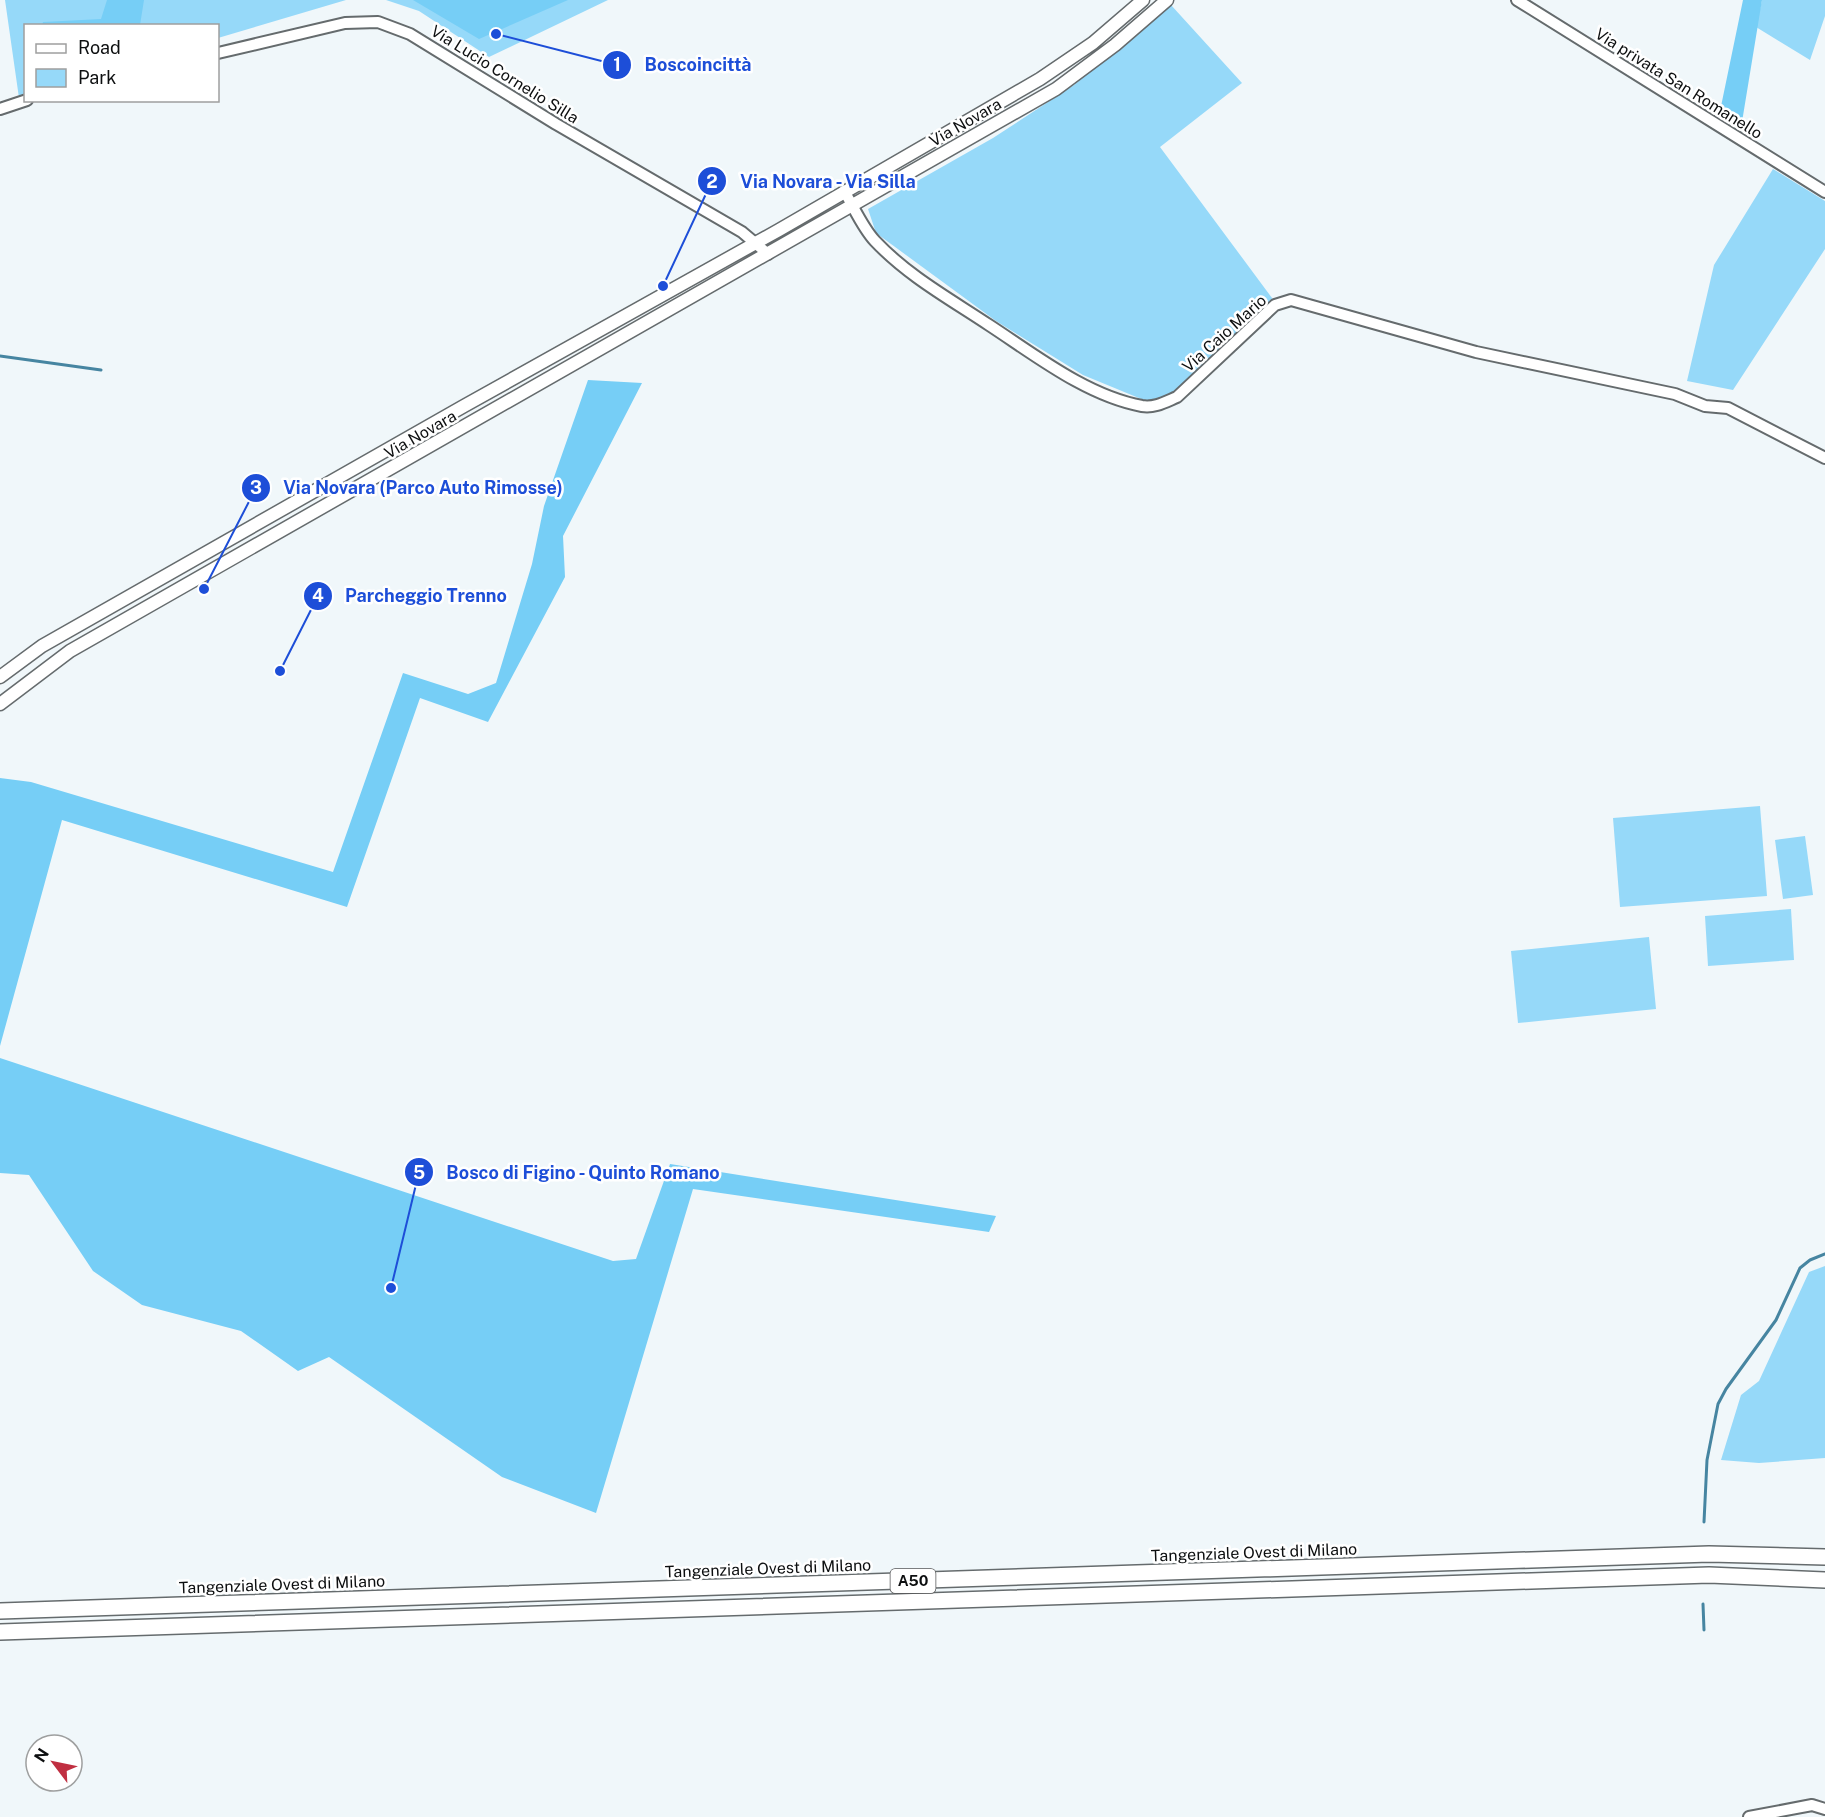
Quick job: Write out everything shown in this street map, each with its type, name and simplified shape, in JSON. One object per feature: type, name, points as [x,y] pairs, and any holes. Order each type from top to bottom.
[{"type":"highway","name":"Tangenziale Ovest di Milano","points":[[0,1611],[1709,1554],[1825,1557]]},
{"type":"highway","name":"A50","points":[[0,1632],[1708,1575],[1825,1580]]},
{"type":"main road","name":"Via Novara","points":[[0,677],[42,646],[754,244],[1040,79],[1093,43],[1143,0]]},
{"type":"main road","name":"Via Novara","points":[[0,704],[70,651],[1056,89],[1115,45],[1167,0]]},
{"type":"street","name":"Via privata San Romanello","points":[[1517,0],[1825,192]]},
{"type":"street","name":"Via Lucio Cornelio Silla","points":[[219,53],[345,23],[378,22],[418,38],[556,124],[742,232],[754,244]]},
{"type":"street","points":[[0,109],[24,101]]},
{"type":"street","name":"Via Caio Mario","points":[[844,191],[874,240],[912,274],[1087,385],[1122,401],[1144,406],[1157,406],[1177,397],[1275,305],[1292,300],[1476,352],[1675,394],[1701,405],[1728,408],[1825,458]]},
{"type":"street","points":[[754,244],[768,254]]},
{"type":"street","points":[[1749,1817],[1812,1805],[1825,1809]]},
{"type":"green space","points":[[5,0],[346,0],[219,38],[219,24],[24,24],[24,96],[19,98]]},
{"type":"green space","points":[[386,0],[608,0],[489,57],[419,11]]},
{"type":"green space","points":[[1762,0],[1825,0],[1825,16],[1810,60],[1756,27]]},
{"type":"green space","points":[[1171,5],[1242,83],[1160,147],[1275,302],[1169,396],[1151,403],[1083,375],[996,321],[876,233],[868,209],[993,138],[1074,85]]},
{"type":"green space","points":[[1773,169],[1825,201],[1825,249],[1733,390],[1687,381],[1714,265]]},
{"type":"green space","points":[[1760,806],[1767,896],[1620,907],[1613,818]]},
{"type":"green space","points":[[1805,836],[1813,895],[1783,899],[1775,840]]},
{"type":"green space","points":[[1791,909],[1794,960],[1708,966],[1705,916]]},
{"type":"green space","points":[[1649,937],[1656,1009],[1518,1023],[1511,951]]},
{"type":"green space","points":[[1825,1266],[1825,1458],[1759,1463],[1721,1460],[1741,1395],[1759,1381],[1809,1272]]},
{"type":"shaded area","points":[[107,0],[144,0],[140,24],[42,24],[43,22],[101,19]]},
{"type":"shaded area","points":[[413,0],[568,0],[479,39]]},
{"type":"shaded area","points":[[1743,0],[1762,0],[1741,128],[1719,116]]},
{"type":"shaded area","points":[[588,380],[642,383],[563,536],[565,577],[488,722],[420,698],[347,907],[62,820],[0,1046],[0,778],[31,782],[333,872],[403,673],[468,694],[496,683],[532,564],[544,506]]},
{"type":"shaded area","points":[[0,1058],[613,1261],[636,1259],[670,1164],[996,1216],[989,1232],[693,1189],[596,1513],[502,1477],[329,1357],[298,1371],[241,1331],[142,1305],[93,1271],[29,1175],[0,1173]]},
{"type":"waterway","points":[[0,356],[101,370]]},
{"type":"waterway","points":[[1704,1522],[1707,1460],[1718,1404],[1726,1389],[1776,1320],[1800,1268],[1810,1260],[1825,1254]]},
{"type":"waterway","points":[[1703,1604],[1704,1630]]},
{"type":"place","name":"Boscoincittà","points":[[496,34]]},
{"type":"place","name":"Via Novara - Via Silla","points":[[663,286]]},
{"type":"place","name":"Via Novara (Parco Auto Rimosse)","points":[[204,589]]},
{"type":"place","name":"Parcheggio Trenno","points":[[280,671]]},
{"type":"place","name":"Bosco di Figino - Quinto Romano","points":[[391,1288]]}]
